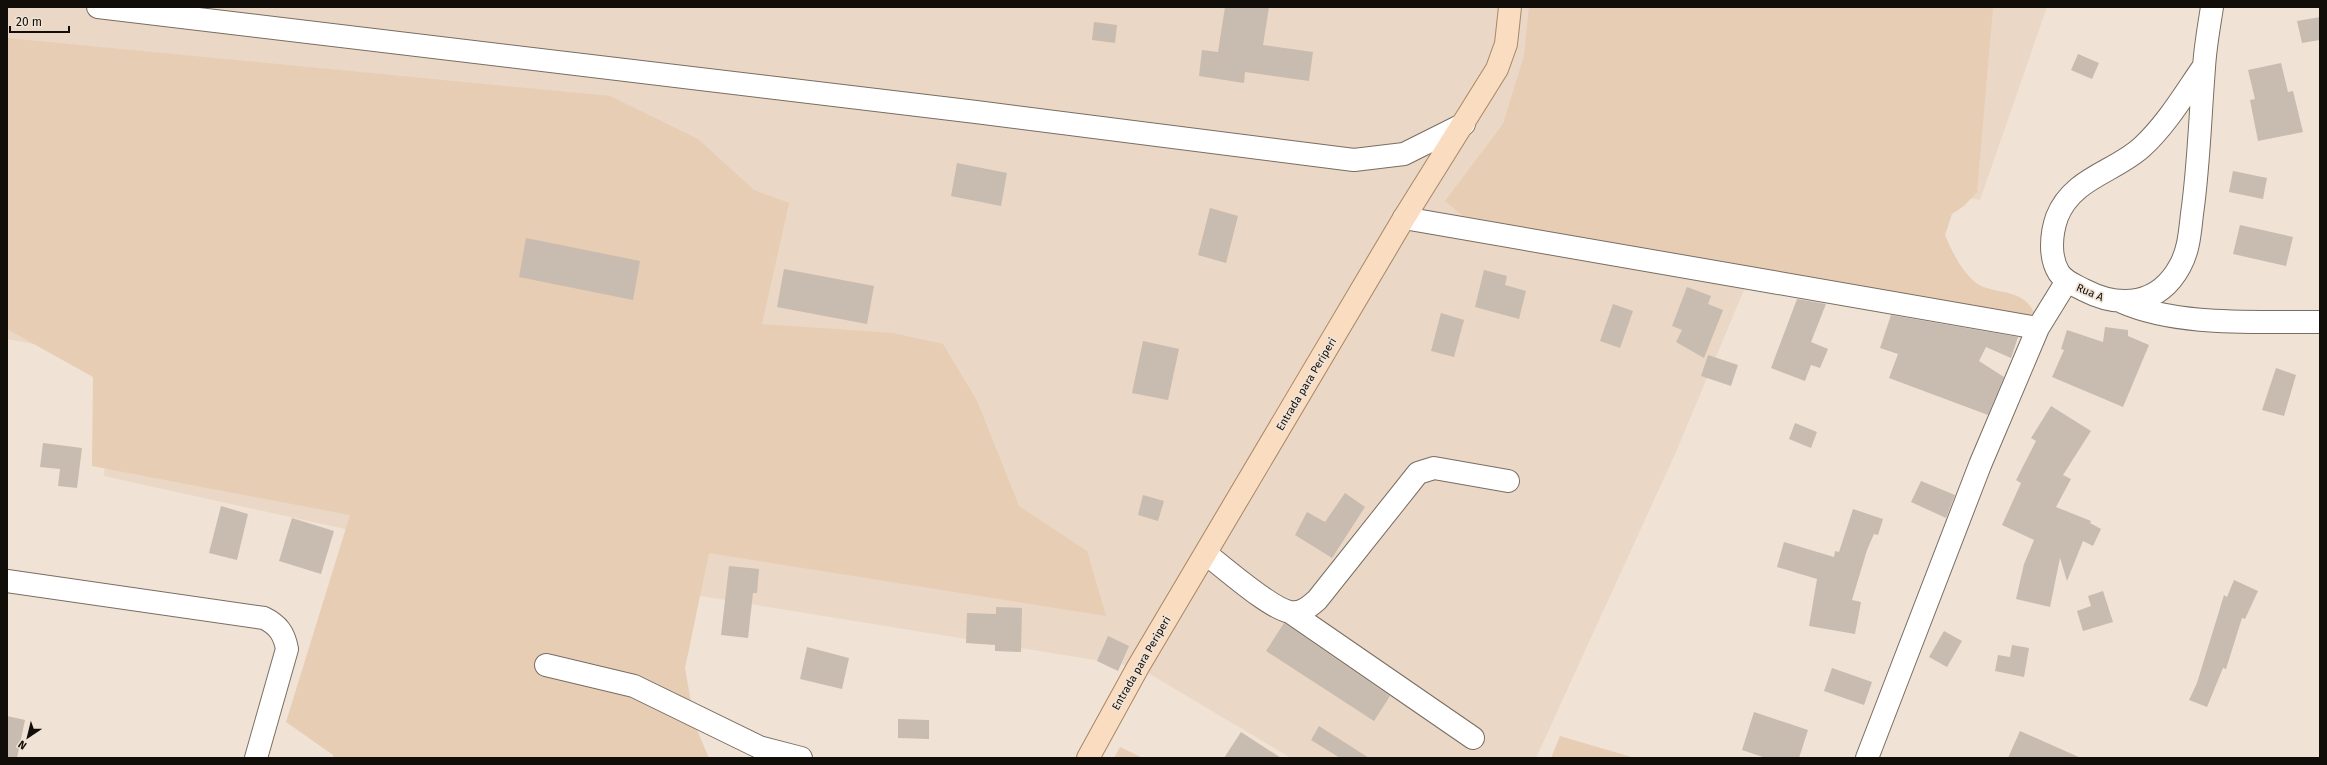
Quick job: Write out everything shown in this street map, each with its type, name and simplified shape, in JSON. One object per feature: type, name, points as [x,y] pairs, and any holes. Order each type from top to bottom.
[{"type":"main road","name":"Entrada para Periperi","points":[[1088,758],[1138,667],[1404,218],[1497,69],[1506,44],[1510,7]]},
{"type":"street","points":[[98,7],[976,112],[1354,160],[1404,154],[1464,124]]},
{"type":"street","name":"Rua A","points":[[2204,66],[2152,137],[2133,155],[2074,190],[2061,208],[2054,227],[2052,252],[2059,272],[2067,281],[2098,297],[2120,302],[2146,298],[2160,291],[2169,283],[2180,266],[2186,252],[2198,172],[2204,66],[2212,7]]},
{"type":"street","points":[[1404,218],[2038,328]]},
{"type":"street","points":[[1867,758],[1978,473],[2038,328],[2067,281]]},
{"type":"street","points":[[2120,302],[2147,312],[2190,318],[2320,322]]},
{"type":"street","points":[[1290,612],[1305,610],[1317,600],[1418,474],[1434,468],[1508,481]]},
{"type":"street","points":[[1206,554],[1269,601],[1290,612],[1473,738]]},
{"type":"street","points":[[7,580],[264,618],[272,622],[285,637],[287,649],[256,758]]},
{"type":"street","points":[[546,665],[634,686],[759,747],[801,758]]},
{"type":"shaded area","points":[[7,7],[2047,7],[1980,200],[1936,192],[1749,278],[1676,452],[1536,758],[1291,758],[1138,667],[504,564],[104,476],[114,359],[7,339]]},
{"type":"shaded area","points":[[1529,7],[1993,7],[1977,192],[1964,206],[1952,214],[1945,235],[1957,260],[1975,282],[1990,289],[2008,293],[2024,300],[2030,306],[2035,315],[2033,321],[1463,216],[1445,201],[1503,124],[1524,56]]},
{"type":"shaded area","points":[[7,38],[610,96],[698,139],[754,190],[789,203],[762,324],[893,333],[943,344],[977,401],[1019,506],[1087,551],[1106,616],[709,553],[685,668],[695,725],[709,758],[333,758],[333,755],[286,722],[350,515],[92,466],[93,377],[7,329]]},
{"type":"shaded area","points":[[1560,736],[1635,758],[1551,758]]},
{"type":"shaded area","points":[[1120,747],[1143,758],[1114,758]]},
{"type":"building","points":[[1225,7],[1269,7],[1263,45],[1313,52],[1309,81],[1245,72],[1244,83],[1199,76],[1202,50],[1218,52]]},
{"type":"building","points":[[2320,17],[2320,40],[2302,43],[2297,21]]},
{"type":"building","points":[[1094,22],[1117,25],[1115,43],[1092,40]]},
{"type":"building","points":[[2078,54],[2099,63],[2092,79],[2071,70]]},
{"type":"building","points":[[2281,63],[2288,92],[2293,91],[2303,132],[2258,141],[2250,100],[2255,99],[2248,70]]},
{"type":"building","points":[[957,163],[1007,173],[1001,206],[951,196]]},
{"type":"building","points":[[2233,171],[2267,178],[2263,199],[2229,192]]},
{"type":"building","points":[[1210,208],[1238,216],[1226,263],[1198,255]]},
{"type":"building","points":[[2240,225],[2293,237],[2286,266],[2233,254]]},
{"type":"building","points":[[526,238],[640,261],[633,300],[519,277]]},
{"type":"building","points":[[784,269],[874,286],[867,324],[777,307]]},
{"type":"building","points":[[1484,270],[1507,276],[1505,285],[1526,291],[1519,319],[1475,307]]},
{"type":"building","points":[[1687,287],[1711,296],[1708,304],[1723,310],[1704,358],[1676,342],[1682,330],[1672,326]]},
{"type":"building","points":[[1797,299],[1826,304],[1811,342],[1828,349],[1820,368],[1811,365],[1805,381],[1771,368]]},
{"type":"building","points":[[1613,304],[1633,311],[1620,348],[1600,341]]},
{"type":"building","points":[[1441,313],[1464,320],[1454,357],[1431,351]]},
{"type":"building","points":[[1891,315],[2018,337],[2011,358],[1986,347],[1979,361],[2004,377],[1988,415],[1889,378],[1898,354],[1880,348]]},
{"type":"building","points":[[2105,327],[2128,330],[2128,336],[2149,345],[2123,407],[2052,377],[2064,350],[2061,349],[2067,330],[2103,342]]},
{"type":"building","points":[[1143,341],[1179,349],[1168,400],[1132,393]]},
{"type":"building","points":[[1708,355],[1738,365],[1731,386],[1701,376]]},
{"type":"building","points":[[2276,368],[2296,375],[2284,416],[2262,410]]},
{"type":"building","points":[[2051,406],[2091,431],[2063,475],[2071,479],[2056,507],[2091,521],[2090,523],[2101,529],[2093,546],[2083,541],[2067,581],[2060,558],[2050,607],[2016,599],[2024,564],[2034,540],[2002,525],[2021,483],[2016,480],[2036,441],[2031,438]]},
{"type":"building","points":[[1795,423],[1817,432],[1811,448],[1789,439]]},
{"type":"building","points":[[43,443],[82,448],[77,488],[58,486],[60,469],[40,467]]},
{"type":"building","points":[[1921,481],[1955,495],[1946,518],[1911,502]]},
{"type":"building","points":[[1345,493],[1365,507],[1332,558],[1295,535],[1307,512],[1325,522]]},
{"type":"building","points":[[1143,495],[1164,501],[1158,521],[1138,515]]},
{"type":"building","points":[[221,506],[248,514],[237,560],[209,553]]},
{"type":"building","points":[[1853,509],[1883,519],[1878,535],[1874,534],[1867,550],[1852,600],[1861,602],[1855,634],[1809,626],[1817,579],[1777,567],[1784,542],[1834,557],[1835,551],[1839,552]]},
{"type":"building","points":[[292,518],[334,531],[321,574],[279,561]]},
{"type":"building","points":[[729,566],[759,569],[757,593],[753,593],[748,638],[721,635]]},
{"type":"building","points":[[2234,580],[2258,591],[2245,619],[2242,618],[2226,669],[2223,668],[2207,707],[2189,700],[2197,683],[2224,595],[2227,597]]},
{"type":"building","points":[[2103,591],[2113,622],[2083,631],[2077,611],[2091,606],[2088,596]]},
{"type":"building","points":[[996,607],[1022,608],[1021,652],[995,651],[995,645],[966,643],[967,613],[996,614]]},
{"type":"building","points":[[1284,623],[1390,696],[1374,721],[1266,651]]},
{"type":"building","points":[[1944,631],[1962,641],[1947,667],[1929,657]]},
{"type":"building","points":[[1108,636],[1129,646],[1118,671],[1097,661]]},
{"type":"building","points":[[2012,645],[2029,648],[2024,677],[1995,671],[1998,655],[2010,657]]},
{"type":"building","points":[[807,647],[849,658],[842,689],[800,679]]},
{"type":"building","points":[[1832,668],[1872,682],[1864,705],[1824,691]]},
{"type":"building","points":[[1754,712],[1808,730],[1799,758],[1766,758],[1742,750]]},
{"type":"building","points":[[7,716],[25,720],[17,758],[7,758]]},
{"type":"building","points":[[898,719],[929,720],[929,739],[898,738]]},
{"type":"building","points":[[1319,726],[1369,758],[1340,758],[1311,740]]},
{"type":"building","points":[[2020,731],[2081,758],[2008,758]]},
{"type":"building","points":[[1241,732],[1281,758],[1224,758]]}]
